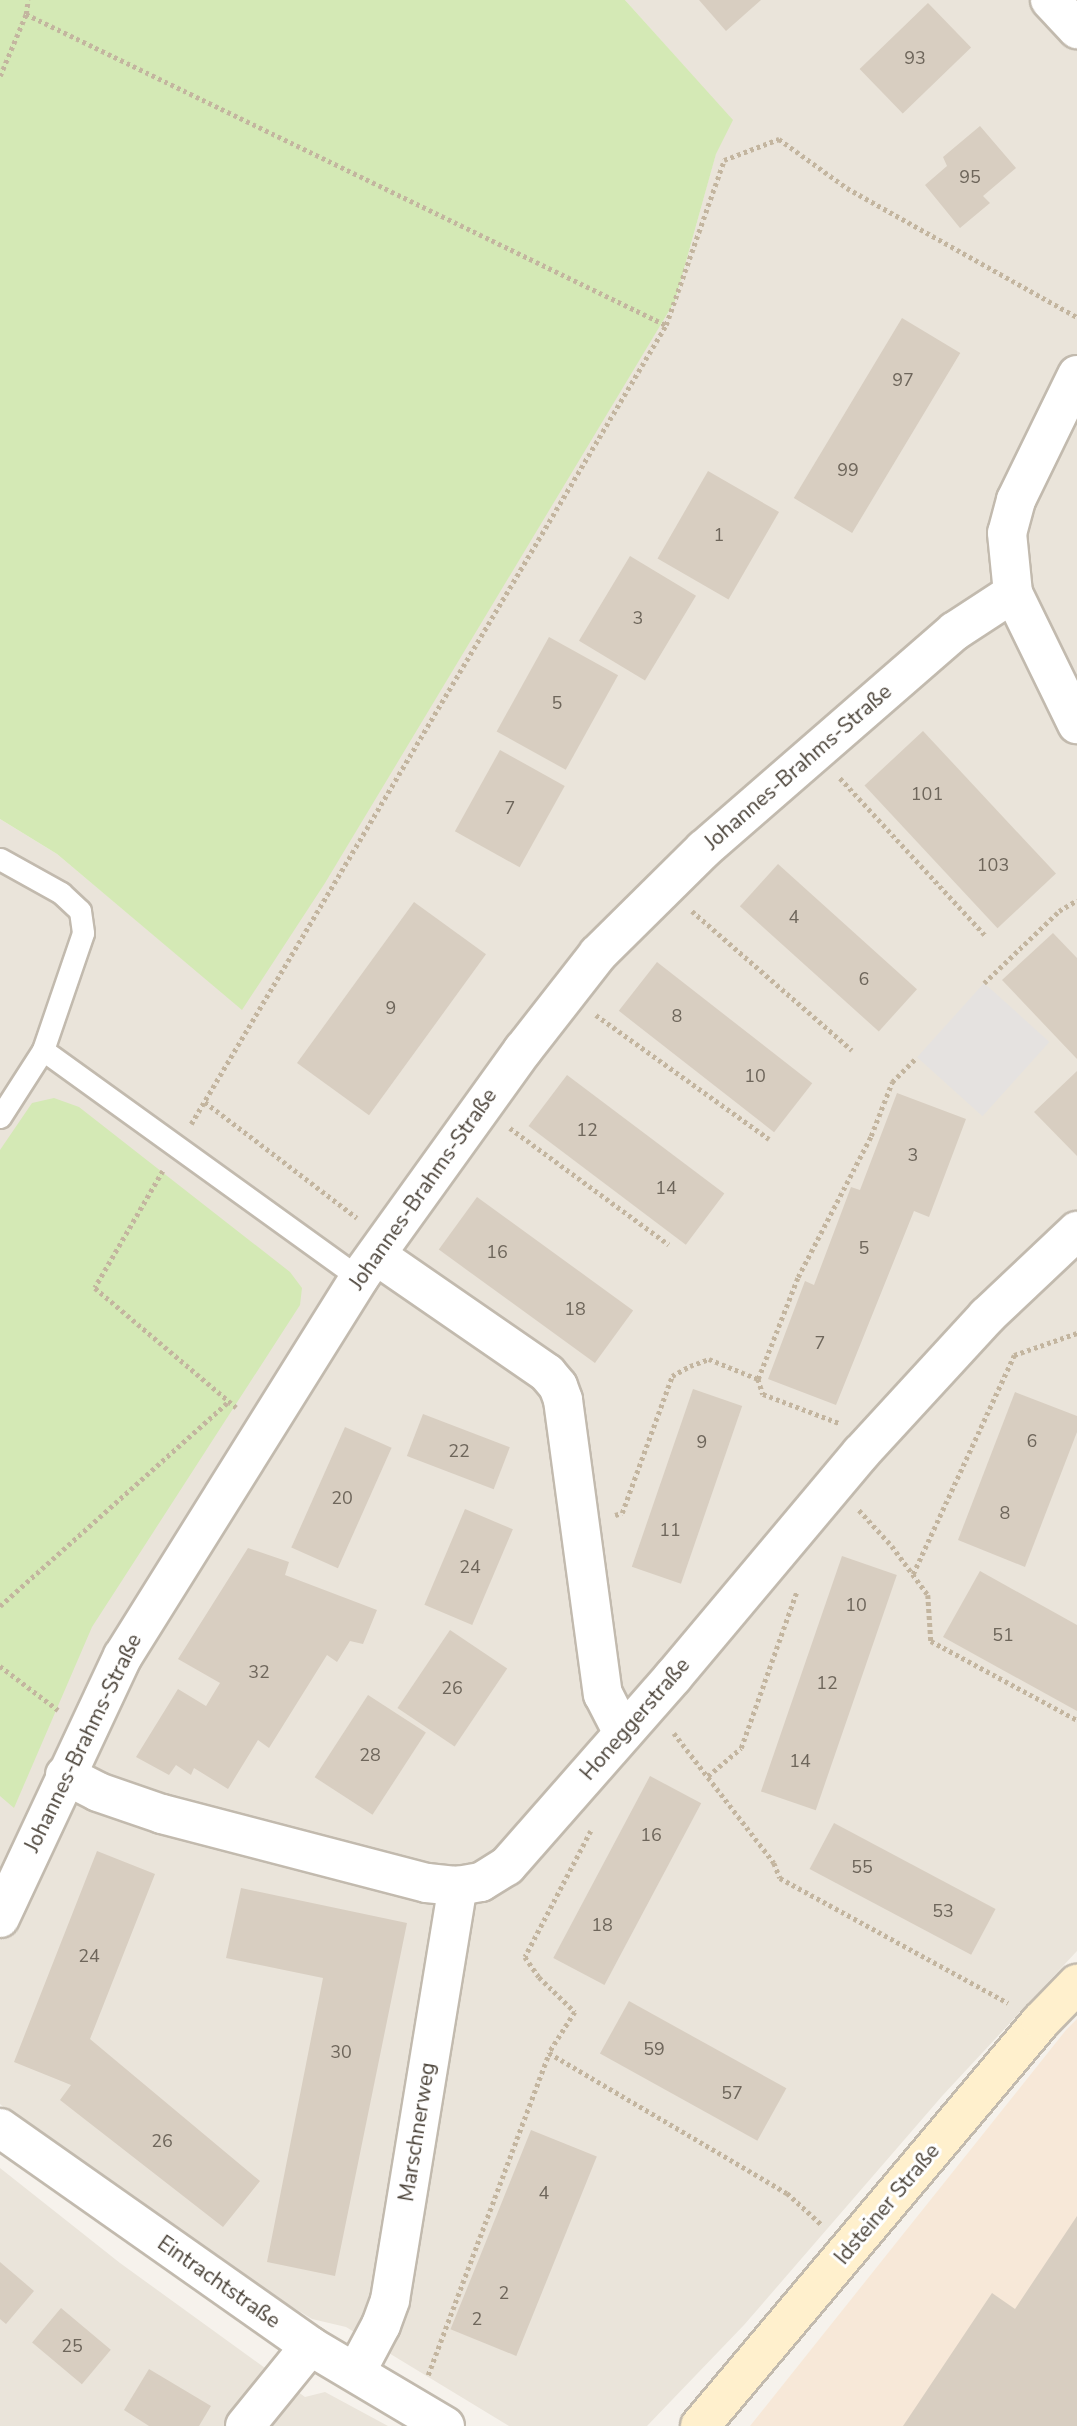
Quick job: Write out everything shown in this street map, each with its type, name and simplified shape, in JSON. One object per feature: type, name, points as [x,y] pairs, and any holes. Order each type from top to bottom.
[{"type":"street","points":[[1050,0],[1077,29]]},
{"type":"street","points":[[1077,375],[1016,500],[1007,533],[1013,593],[1077,724]]},
{"type":"street","name":"Johannes-Brahms-Straße","points":[[0,1918],[123,1656],[373,1258],[481,1107],[567,994],[598,954],[704,849],[955,631],[1013,593]]},
{"type":"street","name":"Honeggerstraße","points":[[65,1775],[97,1793],[162,1814],[427,1883],[458,1886],[481,1882],[507,1866],[650,1703],[875,1437],[987,1316],[1077,1231]]},
{"type":"street","points":[[373,1258],[547,1373],[558,1386],[563,1400],[603,1695],[623,1733]]},
{"type":"street","name":"Marschnerweg","points":[[356,2372],[381,2325],[390,2300],[458,1886]]},
{"type":"street","name":"Idsteiner Straße","points":[[700,2426],[1041,2021],[1077,1984]]},
{"type":"street","name":"Eintrachtstraße","points":[[0,2128],[310,2346],[430,2418]]},
{"type":"street","points":[[245,2426],[310,2346]]},
{"type":"lane","points":[[0,859],[61,893],[80,911],[83,933],[43,1050],[0,1117]]},
{"type":"lane","points":[[43,1050],[178,1146],[373,1258]]},
{"type":"path","points":[[0,76],[26,14],[28,0]]},
{"type":"path","points":[[26,14],[666,325]]},
{"type":"path","points":[[373,1258],[205,1102],[666,325],[724,160],[779,139],[847,188],[1077,317]]},
{"type":"path","points":[[816,752],[986,936]]},
{"type":"path","points":[[665,888],[852,1050]]},
{"type":"path","points":[[984,983],[1059,911],[1077,900]]},
{"type":"path","points":[[567,994],[769,1139]]},
{"type":"path","points":[[875,1437],[762,1394],[758,1379],[798,1276],[871,1136],[892,1082],[917,1057]]},
{"type":"path","points":[[481,1107],[669,1245]]},
{"type":"path","points":[[0,1606],[228,1402],[95,1288],[178,1146]]},
{"type":"path","points":[[913,1575],[1014,1355],[1077,1333]]},
{"type":"path","points":[[580,1522],[622,1513],[672,1376],[709,1359],[758,1379]]},
{"type":"path","points":[[835,1484],[892,1546],[928,1595],[931,1641],[1077,1720]]},
{"type":"path","points":[[708,1776],[741,1748],[797,1590]]},
{"type":"path","points":[[0,1666],[86,1731]]},
{"type":"path","points":[[650,1703],[774,1863],[780,1878],[1041,2021]]},
{"type":"path","points":[[430,2418],[549,2053],[575,2012],[539,1977],[525,1957],[594,1825]]},
{"type":"path","points":[[549,2053],[787,2193],[849,2249]]},
{"type":"shaded area","points":[[625,0],[1077,0],[1077,1951],[943,2095],[744,2325],[647,2426],[509,2426],[346,2327],[312,2319],[232,2270],[16,2119],[0,2104],[0,819],[57,854],[242,1009],[675,301],[716,153],[732,120]]},
{"type":"shaded area","points":[[984,983],[1049,1042],[982,1116],[917,1057]]},
{"type":"shaded area","points":[[1077,2019],[1077,2426],[750,2426],[1066,2030]]},
{"type":"shaded area","points":[[0,2168],[120,2263],[305,2397],[325,2392],[388,2426],[0,2426]]},
{"type":"green space","points":[[0,0],[625,0],[733,120],[716,154],[675,301],[325,883],[242,1010],[57,854],[0,819]]},
{"type":"green space","points":[[54,1098],[79,1107],[290,1272],[302,1288],[300,1305],[92,1627],[14,1808],[0,1796],[0,1150],[32,1103]]},
{"type":"building","points":[[699,0],[761,0],[726,31]]},
{"type":"building","points":[[928,3],[971,48],[903,114],[860,69]]},
{"type":"building","points":[[980,126],[1016,168],[983,196],[990,203],[960,228],[925,185],[947,166],[943,157]]},
{"type":"building","points":[[902,318],[960,353],[852,533],[794,498]]},
{"type":"building","points":[[708,471],[779,512],[729,599],[658,558]]},
{"type":"building","points":[[630,556],[696,596],[645,681],[579,641]]},
{"type":"building","points":[[549,637],[618,675],[566,770],[497,731]]},
{"type":"building","points":[[923,731],[1056,874],[997,928],[864,786]]},
{"type":"building","points":[[500,750],[565,786],[520,867],[455,831]]},
{"type":"building","points":[[778,864],[917,989],[879,1031],[740,906]]},
{"type":"building","points":[[414,902],[486,954],[369,1115],[297,1063]]},
{"type":"building","points":[[1053,933],[1077,958],[1077,1059],[1002,980]]},
{"type":"building","points":[[657,962],[812,1083],[774,1132],[619,1011]]},
{"type":"building","points":[[1077,1071],[1077,1156],[1034,1112]]},
{"type":"building","points":[[567,1075],[724,1194],[686,1245],[528,1126]]},
{"type":"building","points":[[897,1093],[966,1119],[929,1217],[914,1211],[836,1405],[768,1379],[805,1281],[814,1285],[851,1187],[860,1190]]},
{"type":"building","points":[[477,1197],[633,1310],[595,1363],[439,1250]]},
{"type":"building","points":[[693,1389],[742,1406],[681,1584],[632,1567]]},
{"type":"building","points":[[1015,1392],[1077,1416],[1077,1432],[1025,1567],[958,1540]]},
{"type":"building","points":[[423,1414],[510,1447],[494,1489],[407,1456]]},
{"type":"building","points":[[345,1427],[392,1448],[338,1568],[291,1548]]},
{"type":"building","points":[[465,1509],[513,1529],[472,1625],[424,1605]]},
{"type":"building","points":[[248,1548],[289,1562],[285,1575],[377,1610],[363,1644],[350,1641],[337,1662],[327,1655],[269,1748],[258,1740],[228,1789],[194,1768],[191,1775],[176,1765],[169,1775],[136,1757],[178,1689],[206,1706],[220,1683],[178,1659]]},
{"type":"building","points":[[842,1556],[897,1575],[816,1810],[761,1791]]},
{"type":"building","points":[[980,1571],[1077,1625],[1077,1711],[943,1637]]},
{"type":"building","points":[[450,1630],[507,1669],[455,1747],[397,1708]]},
{"type":"building","points":[[368,1695],[426,1733],[372,1815],[315,1777]]},
{"type":"building","points":[[650,1776],[701,1803],[604,1985],[553,1958]]},
{"type":"building","points":[[834,1823],[996,1909],[971,1955],[810,1869]]},
{"type":"building","points":[[97,1851],[155,1874],[90,2039],[260,2181],[223,2227],[60,2100],[71,2085],[14,2062]]},
{"type":"building","points":[[241,1888],[407,1923],[335,2276],[267,2262],[323,1978],[226,1958]]},
{"type":"building","points":[[629,2001],[786,2088],[757,2141],[600,2053]]},
{"type":"building","points":[[531,2130],[597,2157],[516,2356],[450,2329]]},
{"type":"building","points":[[1077,2216],[1077,2426],[903,2426],[992,2293],[1015,2309]]},
{"type":"building","points":[[0,2262],[34,2291],[6,2324],[0,2319]]},
{"type":"building","points":[[61,2308],[111,2350],[82,2384],[32,2342]]},
{"type":"building","points":[[149,2369],[211,2406],[199,2426],[149,2426],[124,2410]]}]
